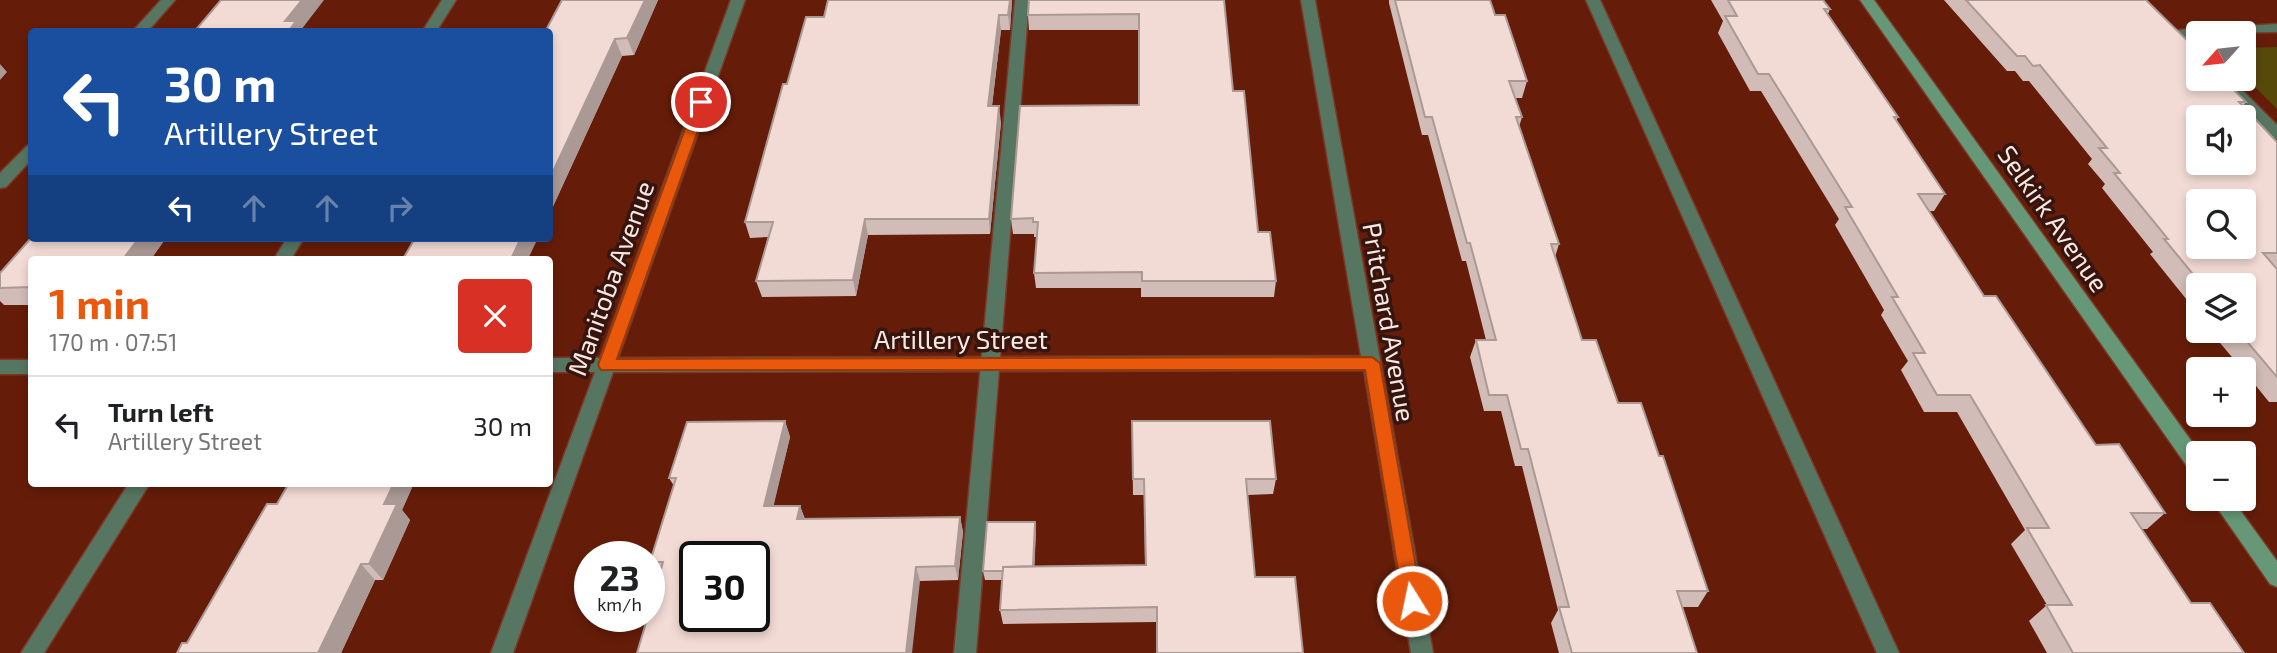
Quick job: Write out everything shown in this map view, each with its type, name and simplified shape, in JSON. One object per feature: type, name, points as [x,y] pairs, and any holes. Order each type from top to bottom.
[{"type":"main road","name":"Selkirk Avenue","points":[[1867,0],[2186,449]]},
{"type":"main road","points":[[2230,511],[2277,578]]},
{"type":"street","points":[[143,28],[168,0]]},
{"type":"street","points":[[432,28],[449,0]]},
{"type":"street","name":"Manitoba Avenue","points":[[502,653],[738,0]]},
{"type":"street","points":[[965,653],[1022,0]]},
{"type":"street","name":"Pritchard Avenue","points":[[1308,0],[1422,653]]},
{"type":"street","points":[[1593,0],[1888,653]]},
{"type":"street","points":[[2180,35],[2277,28]]},
{"type":"street","points":[[2235,91],[2277,134]]},
{"type":"street","points":[[0,183],[28,153]]},
{"type":"street","name":"Artillery Street","points":[[553,365],[1372,363]]},
{"type":"street","points":[[0,367],[28,367]]},
{"type":"street","points":[[32,653],[136,487]]},
{"type":"shaded area","points":[[2277,47],[2277,109],[2256,88],[2256,48]]},
{"type":"building","points":[[221,0],[302,0],[285,21],[296,21],[291,28],[197,28]]},
{"type":"building","points":[[562,0],[645,0],[627,38],[615,39],[553,172],[553,28],[547,28]]},
{"type":"building","points":[[828,0],[1010,0],[1008,15],[999,15],[988,106],[999,106],[989,219],[865,219],[853,280],[756,281],[773,222],[745,222],[783,84],[787,84],[806,17],[824,17]]},
{"type":"building","points":[[1029,0],[1224,0],[1233,91],[1244,91],[1258,232],[1270,232],[1276,281],[1142,281],[1142,272],[1034,273],[1038,222],[1033,222],[1033,218],[1011,219],[1020,106],[1139,105],[1139,14],[1028,15]]},
{"type":"building","points":[[1395,0],[1490,0],[1495,15],[1505,15],[1527,81],[1509,81],[1522,117],[1516,117],[1559,244],[1551,244],[1582,340],[1596,340],[1618,403],[1641,403],[1659,456],[1663,456],[1708,591],[1677,591],[1697,653],[1572,653],[1559,607],[1569,607],[1528,449],[1521,449],[1507,395],[1489,395],[1476,340],[1496,340],[1432,117],[1425,117]]},
{"type":"building","points":[[1728,0],[1823,0],[1830,9],[1824,9],[1898,117],[1894,117],[1945,194],[1918,194],[1984,296],[1996,296],[2096,445],[2119,444],[2165,513],[2131,513],[2191,603],[2210,603],[2244,653],[2073,653],[2046,605],[2072,605],[2027,528],[2049,528],[1970,395],[1937,395],[1913,353],[1925,353],[1892,297],[1898,297],[1845,207],[1852,207],[1769,74],[1758,74],[1725,16],[1737,16]]},
{"type":"building","points":[[1966,0],[2146,0],[2186,39],[2186,91],[2235,91],[2246,102],[2239,102],[2242,105],[2186,105],[2186,175],[2256,175],[2256,120],[2277,142],[2277,253],[2263,253],[2277,269],[2277,377],[2248,343],[2256,343],[2256,273],[2192,273],[2114,173],[2120,173],[2099,148],[2107,148],[2040,65],[2033,66],[2025,56],[2017,56]]},
{"type":"building","points":[[28,242],[136,242],[125,256],[28,256],[28,287],[0,288],[0,273]]},
{"type":"building","points":[[413,242],[519,242],[512,256],[405,256]]},
{"type":"building","points":[[785,421],[764,506],[800,506],[797,519],[960,517],[955,566],[916,567],[906,653],[637,653],[643,632],[665,632],[665,541],[656,541],[676,478],[669,478],[687,422]]},
{"type":"building","points":[[1132,421],[1270,421],[1276,479],[1246,479],[1255,577],[1295,577],[1303,653],[1157,653],[1157,607],[1000,610],[1003,567],[1146,565],[1144,479],[1133,479]]},
{"type":"building","points":[[287,487],[392,487],[384,504],[397,504],[369,564],[361,564],[318,653],[177,653],[182,643],[187,643],[267,504],[277,504]]},
{"type":"building","points":[[987,522],[1035,522],[1033,566],[983,571]]},
{"type":"route","points":[[701,102],[606,365],[1372,363],[1412,601]]}]
